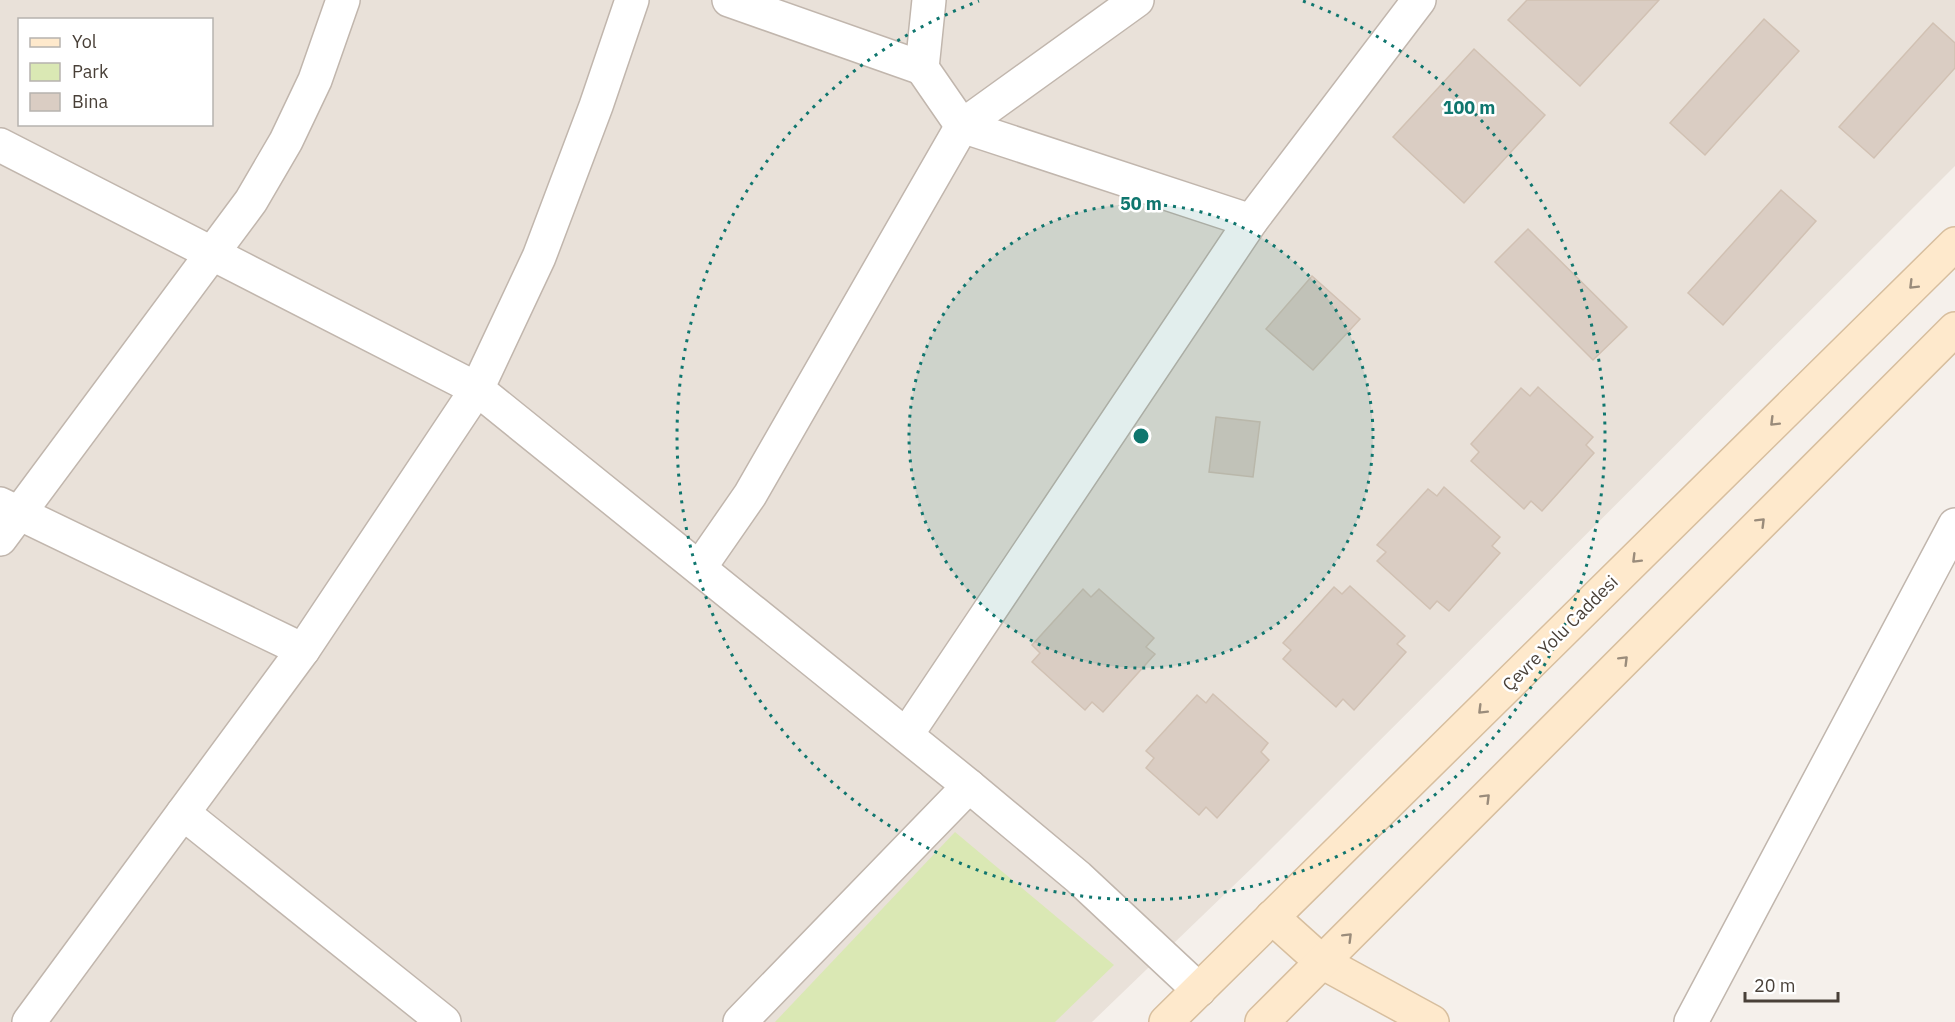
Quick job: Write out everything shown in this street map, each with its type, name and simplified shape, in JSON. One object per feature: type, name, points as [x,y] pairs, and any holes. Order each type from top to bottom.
[{"type":"main road","name":"Çevre Yolu Caddesi","points":[[1166,1022],[1955,244]]},
{"type":"main road","points":[[1262,1022],[1955,328]]},
{"type":"main road","points":[[1272,917],[1322,962],[1432,1022]]},
{"type":"street","points":[[303,650],[6,519],[251,201],[286,141],[315,80],[343,0]]},
{"type":"street","points":[[29,1022],[303,650],[477,388],[539,257],[596,106],[632,0]]},
{"type":"street","points":[[729,0],[921,68],[962,126],[1251,220]]},
{"type":"street","points":[[921,68],[929,0]]},
{"type":"street","points":[[700,567],[750,495],[962,126],[1137,0]]},
{"type":"street","points":[[907,734],[1251,220],[1419,0]]},
{"type":"street","points":[[0,145],[477,388],[907,734],[1078,878],[1199,990]]},
{"type":"street","points":[[1691,1022],[1955,525]]},
{"type":"street","points":[[740,1022],[969,786]]},
{"type":"street","points":[[183,813],[444,1022]]},
{"type":"shaded area","points":[[0,0],[1955,0],[1955,166],[1255,865],[1092,1022],[0,1022]]},
{"type":"green space","points":[[955,832],[1114,965],[1055,1022],[775,1022]]},
{"type":"building","points":[[1527,0],[1659,0],[1580,86],[1508,20]]},
{"type":"building","points":[[1764,19],[1799,51],[1705,155],[1670,123]]},
{"type":"building","points":[[1933,23],[1955,43],[1955,68],[1874,158],[1839,127]]},
{"type":"building","points":[[1474,49],[1545,115],[1464,203],[1393,137]]},
{"type":"building","points":[[1781,190],[1816,221],[1723,325],[1688,293]]},
{"type":"building","points":[[1528,229],[1627,327],[1593,360],[1495,262]]},
{"type":"building","points":[[1312,276],[1360,319],[1313,370],[1266,329]]},
{"type":"building","points":[[1538,387],[1593,437],[1586,445],[1594,453],[1542,511],[1531,501],[1524,509],[1471,461],[1479,452],[1471,444],[1521,388],[1530,396]]},
{"type":"building","points":[[1216,417],[1260,422],[1253,477],[1209,472]]},
{"type":"building","points":[[1444,487],[1500,537],[1492,546],[1500,553],[1449,611],[1437,601],[1430,609],[1377,561],[1386,552],[1377,545],[1428,489],[1437,496]]},
{"type":"building","points":[[1350,586],[1405,636],[1397,644],[1406,652],[1354,710],[1343,699],[1336,707],[1283,659],[1291,650],[1283,643],[1334,587],[1342,594]]},
{"type":"building","points":[[1083,589],[1091,597],[1099,589],[1154,638],[1146,647],[1155,654],[1103,712],[1092,702],[1085,710],[1032,662],[1040,653],[1032,645]]},
{"type":"building","points":[[1213,694],[1268,743],[1261,752],[1269,760],[1217,818],[1206,807],[1199,815],[1146,768],[1154,758],[1146,751],[1197,695],[1206,703]]}]
